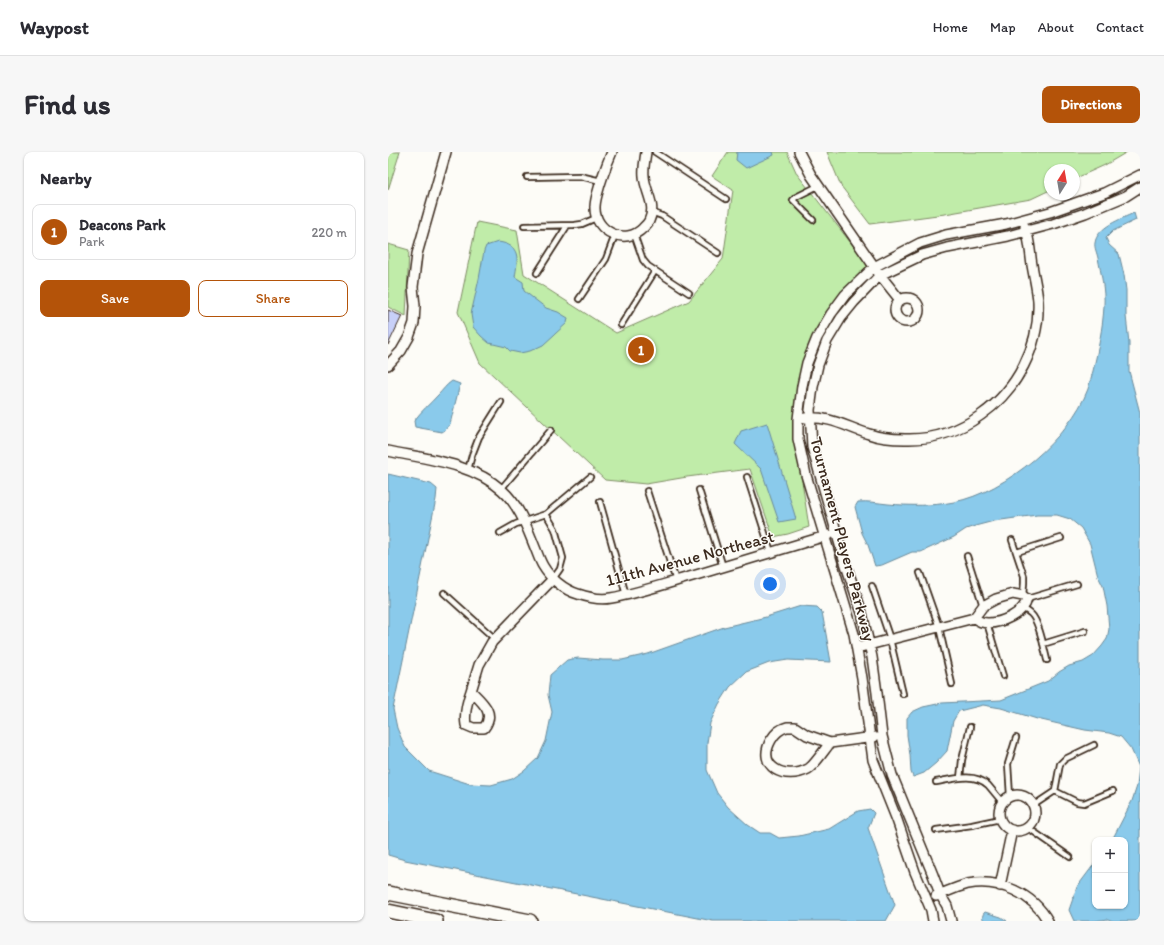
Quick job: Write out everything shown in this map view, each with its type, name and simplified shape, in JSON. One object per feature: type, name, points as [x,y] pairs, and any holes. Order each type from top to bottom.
[{"type":"main road","points":[[388,893],[530,921]]},
{"type":"main road","points":[[388,911],[436,921]]},
{"type":"street","points":[[388,365],[402,351],[409,338],[414,323],[415,306],[413,287],[417,254],[446,152]]},
{"type":"street","points":[[612,152],[601,181],[595,207],[596,218],[600,225],[607,231],[615,235],[627,236],[641,230],[649,221],[652,205],[644,177],[646,152]]},
{"type":"street","points":[[799,152],[818,186],[874,267],[900,300]]},
{"type":"street","name":"Tournament Players Parkway","points":[[934,921],[915,872],[898,820],[873,760],[862,678],[854,634],[806,475],[798,439],[798,419],[802,386],[807,363],[831,314],[845,295],[874,267],[920,243],[946,235],[1023,220],[1104,193],[1140,175]]},
{"type":"street","name":"Tournament Players Parkway","points":[[951,921],[947,906],[940,894],[892,775],[882,736],[877,693],[862,613],[836,533],[812,447],[810,418],[813,387],[818,365],[827,342],[840,318],[880,275],[922,255],[1053,224],[1126,196],[1140,187]]},
{"type":"street","points":[[798,419],[820,418],[840,422],[869,434],[881,437],[919,439],[949,433],[962,427],[975,420],[999,402],[1018,378],[1031,350],[1038,316],[1038,301],[1027,231],[1023,220]]},
{"type":"street","name":"111th Avenue Northeast","points":[[388,452],[455,465],[484,478],[501,489],[512,501],[524,521],[542,566],[564,587],[576,594],[589,597],[609,599],[626,595],[836,533]]},
{"type":"street","points":[[471,691],[479,665],[492,642],[553,578]]},
{"type":"street","points":[[857,648],[974,618],[987,623],[996,622],[1006,619],[1024,601],[1013,594],[1006,595],[983,606],[974,618]]},
{"type":"street","points":[[830,743],[809,768],[798,773],[786,774],[774,769],[766,759],[767,748],[773,736],[780,729],[787,727],[795,727],[807,734],[830,743],[882,736]]},
{"type":"street","points":[[1017,795],[1025,797],[1034,805],[1035,813],[1033,821],[1022,830],[1012,830],[1000,819],[999,812],[1002,802],[1010,796],[1017,795]]},
{"type":"street","points":[[1000,886],[1012,830]]},
{"type":"street","points":[[927,900],[967,884],[989,883],[1013,889],[1027,897],[1038,907],[1048,921]]},
{"type":"lane","points":[[655,152],[726,200]]},
{"type":"lane","points":[[527,177],[580,176],[601,181]]},
{"type":"lane","points":[[813,220],[794,200],[796,197],[818,186]]},
{"type":"lane","points":[[651,212],[662,216],[718,253]]},
{"type":"lane","points":[[524,226],[567,226],[582,224],[596,218]]},
{"type":"lane","points":[[537,273],[567,226]]},
{"type":"lane","points":[[634,234],[643,260],[648,266],[688,293]]},
{"type":"lane","points":[[579,299],[606,259],[615,235]]},
{"type":"lane","points":[[620,325],[655,271]]},
{"type":"lane","points":[[468,470],[479,437],[501,402]]},
{"type":"lane","points":[[501,489],[551,430]]},
{"type":"lane","points":[[500,533],[524,521],[546,514],[590,477]]},
{"type":"lane","points":[[747,477],[771,552]]},
{"type":"lane","points":[[699,490],[723,567]]},
{"type":"lane","points":[[647,491],[676,581]]},
{"type":"lane","points":[[600,502],[626,595]]},
{"type":"lane","points":[[546,514],[554,529],[563,558],[560,569],[553,578]]},
{"type":"lane","points":[[1016,552],[1061,538]]},
{"type":"lane","points":[[1012,540],[1024,576],[1024,601],[1034,618],[1047,660]]},
{"type":"lane","points":[[967,556],[983,606]]},
{"type":"lane","points":[[920,573],[938,627],[952,684]]},
{"type":"lane","points":[[1024,601],[1077,584]]},
{"type":"lane","points":[[872,586],[890,639],[903,694]]},
{"type":"lane","points":[[444,593],[495,639]]},
{"type":"lane","points":[[987,623],[1003,676]]},
{"type":"lane","points":[[1043,644],[1086,632]]},
{"type":"lane","points":[[960,778],[962,760],[970,727]]},
{"type":"lane","points":[[1010,796],[1008,764],[1016,738]]},
{"type":"lane","points":[[1034,805],[1055,791],[1060,764],[1065,759],[1094,746]]},
{"type":"lane","points":[[936,782],[971,777],[987,784],[1002,802]]},
{"type":"lane","points":[[1055,791],[1077,802],[1084,803],[1113,791]]},
{"type":"lane","points":[[936,830],[1000,819]]},
{"type":"lane","points":[[1027,827],[1070,857]]},
{"type":"green space","points":[[388,152],[400,152],[388,190]]},
{"type":"green space","points":[[728,152],[787,152],[797,174],[865,261],[867,266],[840,295],[827,312],[813,336],[797,448],[809,527],[773,537],[750,469],[646,484],[605,480],[480,363],[458,312],[477,222],[517,230],[524,274],[616,333],[689,301],[723,259],[733,190],[712,176]]},
{"type":"green space","points":[[827,152],[1127,152],[1105,165],[1080,176],[1080,164],[1044,164],[1044,193],[1031,199],[945,214],[870,224],[841,186]]},
{"type":"green space","points":[[388,244],[409,250],[406,316],[388,307]]},
{"type":"water","points":[[737,152],[773,152],[774,155],[746,168],[736,160]]},
{"type":"water","points":[[1134,213],[1136,220],[1113,231],[1106,238],[1109,245],[1119,254],[1124,275],[1129,343],[1129,371],[1140,413],[1140,921],[1113,921],[1108,919],[1074,921],[1069,910],[1077,887],[1092,867],[1092,909],[1128,909],[1128,837],[1114,837],[1132,801],[1137,786],[1139,767],[1131,749],[1121,737],[1109,733],[1085,730],[1037,719],[1001,708],[983,705],[959,711],[953,721],[947,751],[924,773],[913,777],[911,772],[907,735],[907,718],[912,712],[923,707],[942,703],[1001,700],[1048,681],[1069,666],[1083,662],[1093,656],[1107,639],[1109,629],[1103,586],[1098,576],[1090,544],[1081,528],[1070,519],[1057,515],[1037,515],[994,521],[975,526],[966,529],[954,537],[921,552],[912,552],[882,565],[875,566],[862,533],[855,507],[858,502],[921,505],[954,502],[974,496],[1015,475],[1034,460],[1067,426],[1088,389],[1097,355],[1103,322],[1103,288],[1095,243],[1100,232],[1116,221]]},
{"type":"water","points":[[498,242],[511,246],[514,250],[517,259],[515,277],[523,282],[524,291],[546,308],[558,312],[568,318],[567,323],[543,345],[530,351],[520,353],[510,351],[506,347],[489,343],[473,327],[471,314],[484,251],[486,246]]},
{"type":"water","points":[[452,381],[460,384],[450,424],[442,432],[415,427],[414,421],[417,417]]},
{"type":"water","points":[[767,423],[796,519],[779,522],[761,469],[735,444],[741,431]]},
{"type":"water","points":[[388,474],[431,484],[437,489],[393,709],[397,728],[405,747],[429,771],[470,784],[491,785],[512,779],[524,771],[538,758],[546,741],[552,712],[548,695],[550,675],[567,660],[578,658],[622,660],[648,654],[724,627],[766,617],[801,606],[817,607],[822,612],[831,662],[788,660],[769,663],[746,672],[730,687],[719,704],[710,723],[707,743],[707,770],[717,793],[728,807],[748,825],[760,833],[770,833],[779,838],[799,836],[829,829],[858,811],[870,809],[874,813],[868,828],[895,905],[886,921],[713,921],[405,860],[388,855]]},
{"type":"water","points":[[985,912],[1001,917],[1007,921],[984,921],[983,914]]},
{"type":"building","points":[[388,310],[402,316],[388,345]]},
{"type":"place","name":"Deacons Park","points":[[641,350]]}]
